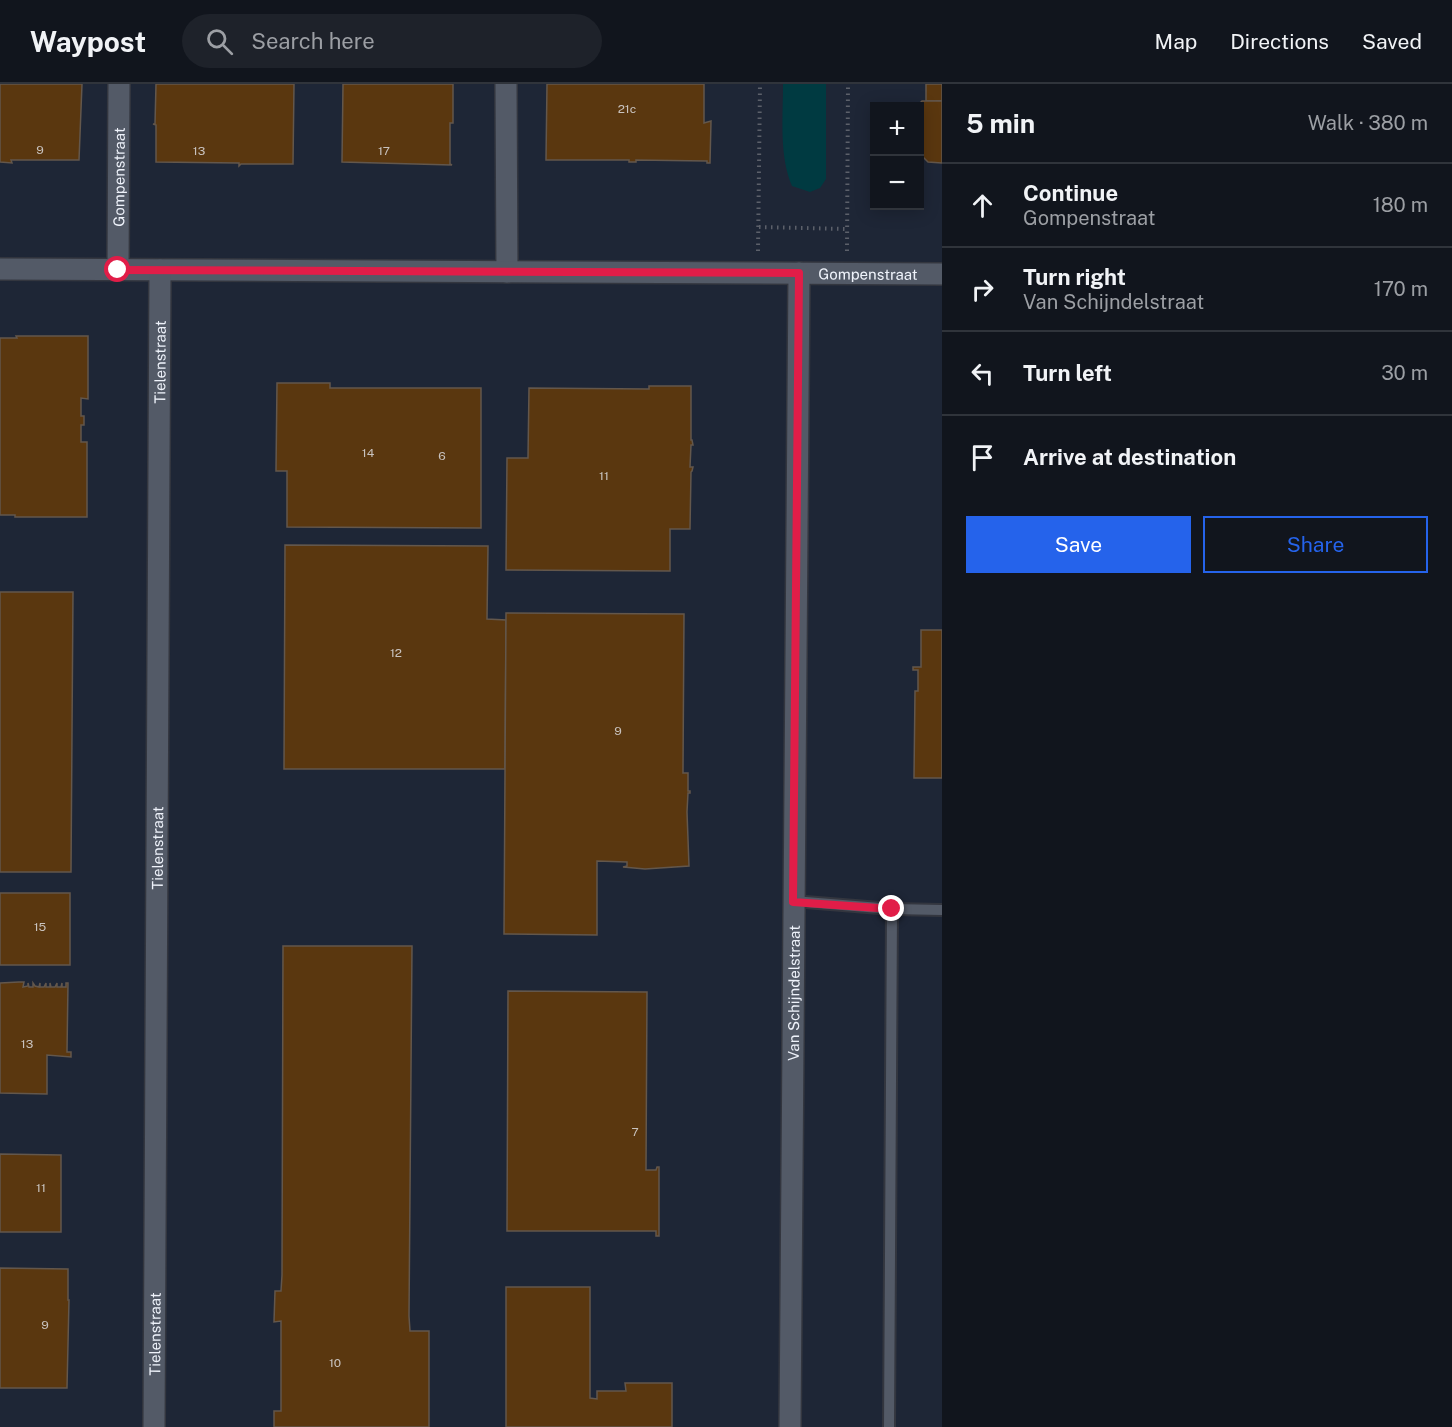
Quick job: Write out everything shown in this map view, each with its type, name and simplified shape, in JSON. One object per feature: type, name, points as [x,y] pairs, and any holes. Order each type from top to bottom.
[{"type":"street","name":"Gompenstraat","points":[[118,84],[118,270]]},
{"type":"street","points":[[506,84],[507,272]]},
{"type":"street","name":"Gompenstraat","points":[[0,269],[942,274]]},
{"type":"street","name":"Tielenstraat","points":[[154,1427],[160,270]]},
{"type":"street","name":"Van Schijndelstraat","points":[[790,1427],[799,273]]},
{"type":"lane","points":[[793,902],[942,910]]},
{"type":"lane","points":[[889,1427],[892,909]]},
{"type":"path","points":[[758,273],[759,84]]},
{"type":"path","points":[[847,274],[848,84]]},
{"type":"path","points":[[759,227],[847,229]]},
{"type":"shaded area","points":[[0,84],[942,84],[942,1427],[0,1427]]},
{"type":"shaded area","points":[[783,84],[826,84],[826,179],[820,188],[810,192],[792,186],[785,162]]},
{"type":"building","points":[[0,84],[82,84],[79,160],[0,162]]},
{"type":"building","points":[[156,84],[294,84],[293,164],[241,164],[239,166],[239,163],[156,162],[156,125],[153,124],[155,124]]},
{"type":"building","points":[[343,84],[453,84],[453,123],[450,123],[450,164],[452,165],[342,162]]},
{"type":"building","points":[[547,84],[704,84],[704,123],[711,121],[710,163],[707,161],[546,160]]},
{"type":"building","points":[[926,84],[942,84],[942,101],[926,101]]},
{"type":"building","points":[[942,101],[942,163],[928,162],[924,158],[924,102],[921,102]]},
{"type":"building","points":[[16,336],[88,336],[88,399],[81,398],[81,416],[84,416],[84,425],[81,425],[81,442],[87,442],[87,517],[0,515],[0,338],[17,338]]},
{"type":"building","points":[[277,383],[330,383],[330,388],[481,388],[481,528],[287,527],[287,471],[276,471]]},
{"type":"building","points":[[649,386],[691,386],[691,440],[693,445],[691,445],[690,467],[693,467],[690,529],[670,529],[670,571],[506,570],[507,458],[528,458],[529,388],[649,389]]},
{"type":"building","points":[[285,545],[488,546],[487,619],[506,620],[505,769],[284,769]]},
{"type":"building","points":[[0,592],[73,592],[71,872],[0,872]]},
{"type":"building","points":[[506,613],[684,614],[683,773],[688,773],[688,791],[690,791],[687,812],[689,866],[645,869],[623,867],[627,866],[627,862],[597,861],[597,935],[504,934]]},
{"type":"building","points":[[921,630],[942,630],[942,778],[914,778],[915,691],[918,691],[918,670],[913,670],[913,667],[921,667]]},
{"type":"building","points":[[0,893],[70,893],[70,965],[0,965]]},
{"type":"building","points":[[283,946],[412,946],[409,1316],[410,1331],[429,1331],[429,1427],[274,1427],[274,1411],[281,1411],[281,1321],[274,1322],[275,1291],[281,1291],[282,1275]]},
{"type":"building","points":[[24,982],[23,987],[28,986],[28,983],[29,987],[33,987],[33,983],[39,987],[40,983],[40,987],[44,987],[46,983],[46,987],[50,987],[50,983],[51,987],[55,987],[57,983],[57,987],[61,987],[62,983],[62,987],[66,987],[68,983],[67,1052],[71,1052],[71,1057],[47,1055],[47,1094],[0,1093],[0,983]]},
{"type":"building","points":[[508,991],[647,992],[646,1170],[656,1170],[659,1167],[659,1236],[656,1236],[656,1231],[507,1231]]},
{"type":"building","points":[[0,1154],[61,1155],[61,1232],[0,1232]]},
{"type":"building","points":[[0,1268],[68,1269],[67,1388],[0,1388]]},
{"type":"building","points":[[506,1287],[590,1287],[590,1398],[597,1399],[597,1391],[626,1391],[625,1383],[672,1383],[672,1427],[506,1427]]},
{"type":"route","points":[[118,270],[799,273],[793,902],[892,909]]}]
